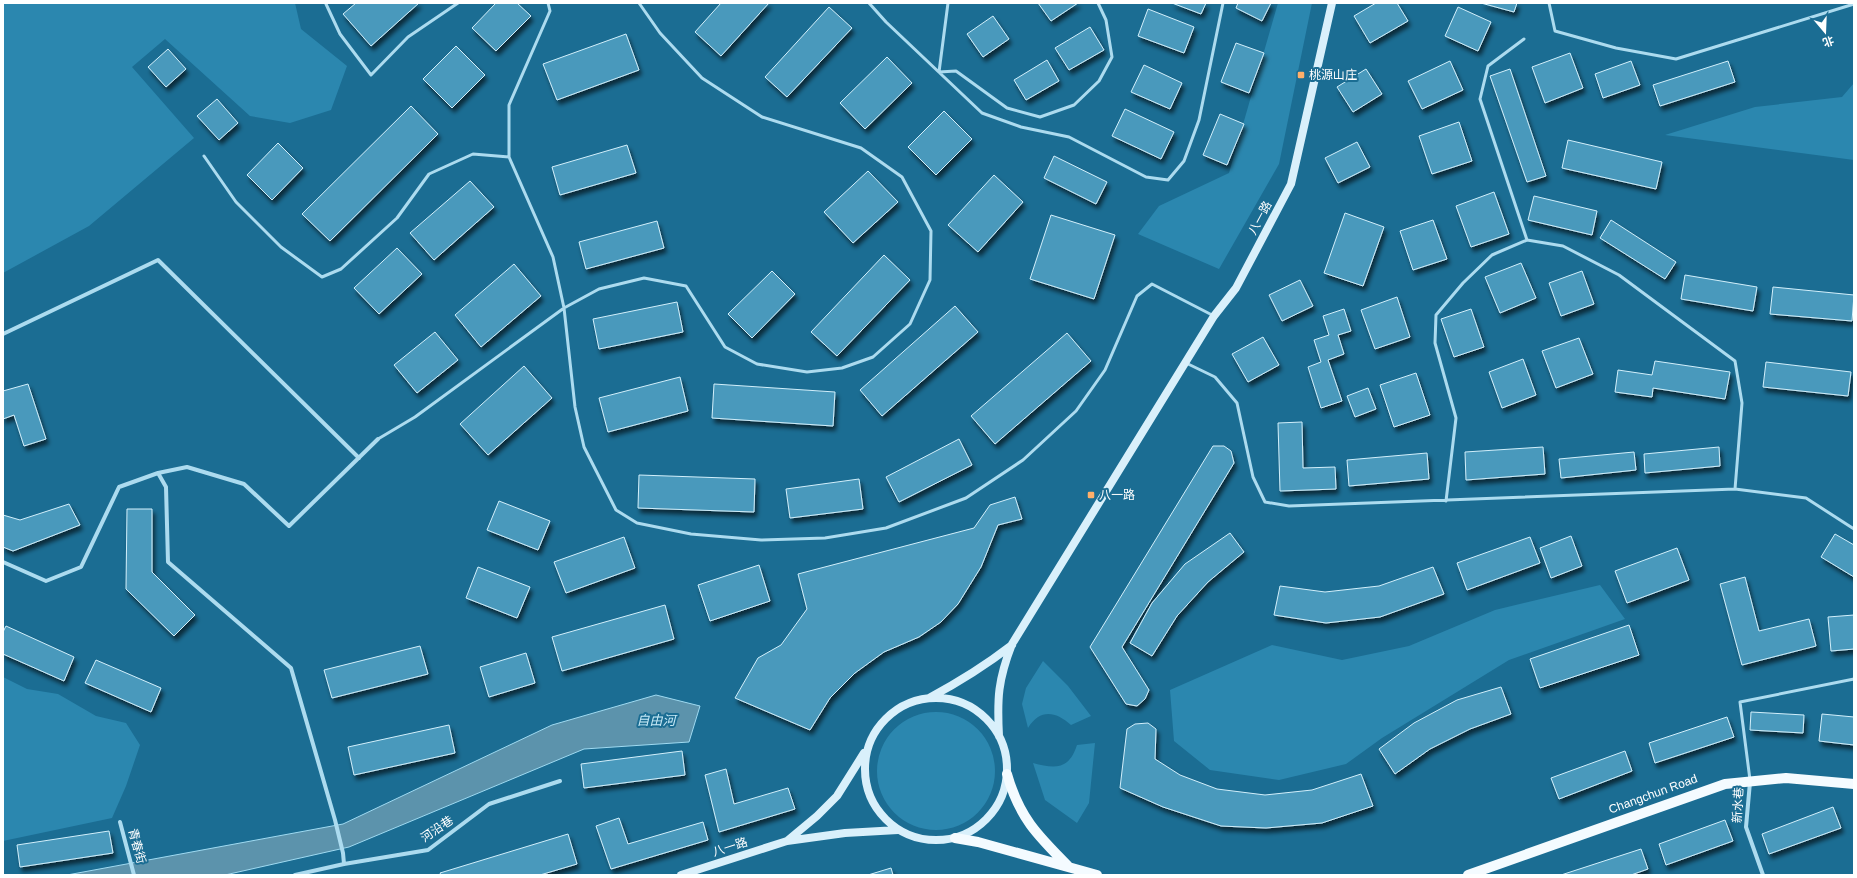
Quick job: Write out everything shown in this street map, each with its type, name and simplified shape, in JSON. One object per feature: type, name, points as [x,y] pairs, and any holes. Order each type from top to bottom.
[{"type":"main road","name":"八一路","points":[[1012,644],[1214,316],[1236,288],[1291,184],[1332,3]]},
{"type":"main road","points":[[787,841],[817,816],[836,796],[880,724],[904,705],[928,698],[962,680],[986,665],[1012,644]]},
{"type":"main road","points":[[999,736],[998,692],[1003,668],[1012,644]]},
{"type":"main road","points":[[928,698],[951,700],[972,708],[987,719],[999,736],[1005,752],[1007,774],[1014,797],[1029,824],[1068,866]]},
{"type":"main road","points":[[868,745],[864,766],[869,795],[882,816],[898,830],[911,836],[937,840],[955,838],[978,842],[1068,866],[1081,873],[1097,875]]},
{"type":"main road","points":[[955,838],[982,823],[1001,798],[1007,774]]},
{"type":"main road","name":"Changchun Road","points":[[1468,875],[1701,791],[1725,784],[1786,778],[1854,784]]},
{"type":"main road","points":[[787,841],[845,833],[898,830]]},
{"type":"main road","name":"八一路","points":[[681,875],[787,841]]},
{"type":"street","points":[[3,334],[158,260],[359,458]]},
{"type":"street","points":[[3,562],[46,580],[81,567],[120,487],[158,473],[187,467],[244,484],[289,526],[378,439]]},
{"type":"street","points":[[158,473],[166,487],[168,562],[291,668],[335,820],[343,853],[344,864]]},
{"type":"street","name":"河沿巷","points":[[295,875],[344,864],[428,850],[489,804],[560,781]]},
{"type":"street","name":"新水巷","points":[[1750,782],[1746,827],[1763,875]]},
{"type":"street","name":"青春街","points":[[120,822],[134,875]]},
{"type":"lane","points":[[326,4],[340,34],[371,75],[408,37],[458,3]]},
{"type":"lane","points":[[548,3],[550,11],[510,105],[509,157],[553,257],[564,308],[574,406],[584,447],[616,510],[637,523],[691,534],[761,540],[825,538],[886,528],[966,498],[1023,460],[1076,411],[1105,370],[1138,296],[1152,284],[1214,316]]},
{"type":"lane","points":[[378,439],[415,417],[564,308],[599,289],[644,278],[686,286],[725,347],[757,364],[807,372],[842,368],[873,357],[910,324],[930,280],[931,231],[902,178],[861,148],[762,117],[702,78],[660,33],[639,3]]},
{"type":"lane","points":[[869,3],[886,22],[982,113],[1021,127],[1069,137],[1146,177],[1168,180],[1184,161],[1198,120],[1223,3]]},
{"type":"lane","points":[[939,72],[948,3]]},
{"type":"lane","points":[[939,72],[956,71],[1007,108],[1040,117],[1074,105],[1099,81],[1112,57],[1106,20],[1098,3]]},
{"type":"lane","points":[[1549,3],[1555,31],[1616,48],[1676,59],[1854,4]]},
{"type":"lane","points":[[1524,39],[1488,66],[1480,99],[1527,240]]},
{"type":"lane","points":[[204,156],[236,202],[281,247],[322,277],[341,269],[396,218],[429,174],[473,154],[509,157]]},
{"type":"lane","points":[[1446,501],[1456,418],[1435,343],[1436,315],[1463,283],[1492,255],[1527,240],[1563,246],[1619,275],[1734,361],[1742,403],[1735,489]]},
{"type":"lane","points":[[1185,363],[1215,377],[1237,403],[1253,477],[1265,502],[1289,506],[1735,489],[1806,498],[1854,529]]},
{"type":"lane","points":[[1750,782],[1740,702],[1854,679]]},
{"type":"shaded area","points":[[3,3],[295,3],[301,29],[347,66],[331,110],[290,123],[250,116],[165,39],[132,67],[194,138],[89,226],[3,273]]},
{"type":"shaded area","points":[[1278,3],[1312,3],[1279,164],[1219,269],[1138,234],[1159,206],[1229,173]]},
{"type":"shaded area","points":[[1854,83],[1854,160],[1665,135],[1755,107],[1842,97]]},
{"type":"shaded area","points":[[1600,585],[1625,619],[1509,660],[1382,738],[1346,764],[1279,780],[1210,770],[1174,741],[1170,690],[1272,645],[1342,660],[1409,646],[1495,610]]},
{"type":"shaded area","points":[[1043,661],[1068,686],[1091,716],[1071,725],[1059,717],[1048,714],[1038,718],[1028,728],[1022,704],[1026,688]]},
{"type":"shaded area","points":[[3,677],[27,689],[58,694],[96,716],[126,723],[140,745],[126,786],[112,818],[3,841]]},
{"type":"shaded area","points":[[936,712],[948,713],[959,717],[978,729],[990,748],[994,759],[994,783],[990,794],[978,813],[959,825],[948,829],[936,830],[924,829],[913,825],[894,813],[882,794],[878,783],[877,771],[878,759],[882,748],[894,729],[913,717],[924,713]]},
{"type":"shaded area","points":[[1095,743],[1089,803],[1077,823],[1045,800],[1033,763],[1054,767],[1060,766],[1070,759],[1077,745]]},
{"type":"water","name":"自由河","points":[[656,695],[700,706],[689,742],[584,749],[349,847],[225,875],[67,875],[343,824],[552,725]]},
{"type":"building","points":[[356,3],[419,3],[371,46],[343,14]]},
{"type":"building","points":[[496,3],[517,3],[531,16],[496,51],[472,28]]},
{"type":"building","points":[[721,3],[769,3],[721,56],[695,32]]},
{"type":"building","points":[[1038,3],[1078,3],[1051,21]]},
{"type":"building","points":[[1172,3],[1206,3],[1201,14]]},
{"type":"building","points":[[1238,3],[1271,3],[1262,21],[1236,8]]},
{"type":"building","points":[[1376,3],[1397,3],[1408,21],[1370,43],[1354,16]]},
{"type":"building","points":[[1481,3],[1517,3],[1514,12]]},
{"type":"building","points":[[829,7],[852,28],[787,97],[765,77]]},
{"type":"building","points":[[1458,7],[1491,22],[1478,51],[1445,36]]},
{"type":"building","points":[[1148,9],[1194,27],[1184,53],[1138,36]]},
{"type":"building","points":[[993,16],[1009,39],[983,57],[967,34]]},
{"type":"building","points":[[1090,27],[1104,50],[1069,70],[1055,48]]},
{"type":"building","points":[[626,34],[639,70],[557,100],[543,64]]},
{"type":"building","points":[[1236,43],[1264,53],[1249,93],[1221,82]]},
{"type":"building","points":[[456,46],[485,75],[452,108],[423,79]]},
{"type":"building","points":[[168,49],[186,69],[166,87],[148,67]]},
{"type":"building","points":[[1570,53],[1583,88],[1545,103],[1532,67]]},
{"type":"building","points":[[887,57],[912,83],[865,129],[840,103]]},
{"type":"building","points":[[1047,60],[1059,81],[1026,100],[1014,80]]},
{"type":"building","points":[[1450,61],[1463,90],[1422,109],[1408,81]]},
{"type":"building","points":[[1631,61],[1640,85],[1603,98],[1595,74]]},
{"type":"building","points":[[1728,61],[1735,82],[1660,106],[1653,85]]},
{"type":"building","points":[[1144,65],[1182,83],[1170,109],[1131,92]]},
{"type":"building","points":[[1366,69],[1382,94],[1353,112],[1337,87]]},
{"type":"building","points":[[1510,69],[1546,176],[1527,182],[1490,76]]},
{"type":"building","points":[[217,99],[238,123],[219,140],[197,116]]},
{"type":"building","points":[[411,106],[438,134],[330,241],[302,214]]},
{"type":"building","points":[[1125,109],[1174,132],[1161,159],[1112,136]]},
{"type":"building","points":[[944,111],[972,139],[936,175],[908,147]]},
{"type":"building","points":[[1220,114],[1244,124],[1227,165],[1203,155]]},
{"type":"building","points":[[1459,122],[1472,161],[1432,174],[1419,136]]},
{"type":"building","points":[[1568,140],[1662,162],[1656,189],[1562,168]]},
{"type":"building","points":[[1357,142],[1370,167],[1338,183],[1325,158]]},
{"type":"building","points":[[278,143],[303,168],[272,200],[247,175]]},
{"type":"building","points":[[627,145],[636,173],[560,195],[552,167]]},
{"type":"building","points":[[1054,156],[1107,182],[1096,204],[1044,178]]},
{"type":"building","points":[[868,171],[898,202],[853,243],[824,212]]},
{"type":"building","points":[[994,175],[1023,202],[978,252],[948,225]]},
{"type":"building","points":[[470,181],[494,207],[434,260],[410,233]]},
{"type":"building","points":[[1494,192],[1509,234],[1471,247],[1456,206]]},
{"type":"building","points":[[1534,196],[1597,211],[1592,235],[1528,220]]},
{"type":"building","points":[[1345,213],[1384,227],[1363,286],[1324,273]]},
{"type":"building","points":[[1051,215],[1115,235],[1094,299],[1030,279]]},
{"type":"building","points":[[1433,220],[1447,259],[1413,270],[1400,231]]},
{"type":"building","points":[[1611,220],[1676,262],[1665,279],[1600,238]]},
{"type":"building","points":[[657,221],[664,248],[586,269],[579,242]]},
{"type":"building","points":[[397,248],[422,274],[379,314],[354,288]]},
{"type":"building","points":[[884,255],[910,280],[837,356],[811,332]]},
{"type":"building","points":[[1521,263],[1536,298],[1500,313],[1485,277]]},
{"type":"building","points":[[514,264],[541,296],[481,347],[455,315]]},
{"type":"building","points":[[772,271],[795,294],[752,338],[728,314]]},
{"type":"building","points":[[1582,271],[1594,304],[1561,316],[1549,283]]},
{"type":"building","points":[[1685,275],[1757,287],[1753,311],[1681,299]]},
{"type":"building","points":[[1300,280],[1313,306],[1282,321],[1269,295]]},
{"type":"building","points":[[1773,287],[1854,295],[1852,321],[1770,314]]},
{"type":"building","points":[[1397,297],[1410,337],[1375,349],[1361,310]]},
{"type":"building","points":[[677,302],[683,332],[599,349],[593,319]]},
{"type":"building","points":[[955,306],[978,332],[882,416],[860,390]]},
{"type":"building","points":[[1344,309],[1351,331],[1338,335],[1344,354],[1328,360],[1342,401],[1321,408],[1308,367],[1321,362],[1314,340],[1329,335],[1323,316]]},
{"type":"building","points":[[1471,309],[1484,347],[1454,357],[1441,319]]},
{"type":"building","points":[[435,332],[458,360],[417,393],[394,365]]},
{"type":"building","points":[[1067,333],[1091,361],[995,444],[971,416]]},
{"type":"building","points":[[1263,337],[1279,365],[1248,382],[1232,354]]},
{"type":"building","points":[[1579,338],[1593,374],[1556,388],[1542,351]]},
{"type":"building","points":[[1523,359],[1536,395],[1502,408],[1489,372]]},
{"type":"building","points":[[1655,361],[1730,372],[1725,399],[1653,388],[1652,397],[1615,392],[1618,370],[1652,375]]},
{"type":"building","points":[[1766,362],[1851,372],[1848,396],[1763,387]]},
{"type":"building","points":[[524,366],[552,398],[488,455],[460,424]]},
{"type":"building","points":[[1416,373],[1430,415],[1394,427],[1380,385]]},
{"type":"building","points":[[680,377],[688,411],[608,432],[599,398]]},
{"type":"building","points":[[28,384],[46,439],[24,446],[14,415],[3,419],[3,391]]},
{"type":"building","points":[[714,384],[835,392],[833,426],[712,418]]},
{"type":"building","points":[[1368,388],[1376,409],[1355,417],[1347,396]]},
{"type":"building","points":[[1302,422],[1303,468],[1335,467],[1336,489],[1280,491],[1278,423]]},
{"type":"building","points":[[959,439],[972,465],[899,502],[886,477]]},
{"type":"building","points":[[1213,446],[1224,446],[1231,451],[1234,463],[1122,647],[1149,690],[1145,699],[1137,706],[1126,704],[1090,647]]},
{"type":"building","points":[[1543,447],[1545,474],[1466,480],[1465,452]]},
{"type":"building","points":[[1719,447],[1720,466],[1645,473],[1644,454]]},
{"type":"building","points":[[1634,452],[1636,470],[1561,478],[1559,459]]},
{"type":"building","points":[[1427,453],[1429,479],[1349,486],[1347,460]]},
{"type":"building","points":[[639,475],[755,479],[754,512],[638,508]]},
{"type":"building","points":[[859,479],[863,509],[790,518],[786,489]]},
{"type":"building","points":[[1015,497],[1022,519],[998,525],[981,567],[958,604],[941,622],[919,637],[884,652],[855,673],[830,698],[810,730],[735,698],[758,658],[781,645],[807,609],[798,574],[974,528],[990,505]]},
{"type":"building","points":[[499,501],[550,521],[538,550],[487,530]]},
{"type":"building","points":[[69,504],[80,525],[13,551],[3,547],[3,515],[20,520]]},
{"type":"building","points":[[127,509],[152,509],[152,572],[195,615],[174,636],[126,589]]},
{"type":"building","points":[[1230,533],[1244,552],[1208,582],[1177,616],[1152,656],[1130,643],[1152,603],[1185,564]]},
{"type":"building","points":[[1835,534],[1854,545],[1854,577],[1821,557]]},
{"type":"building","points":[[1571,536],[1582,566],[1551,578],[1540,548]]},
{"type":"building","points":[[624,537],[635,568],[566,593],[554,562]]},
{"type":"building","points":[[1530,537],[1540,563],[1467,590],[1457,563]]},
{"type":"building","points":[[1677,548],[1689,580],[1627,603],[1615,571]]},
{"type":"building","points":[[759,565],[770,601],[710,621],[698,585]]},
{"type":"building","points":[[478,567],[530,587],[517,618],[466,598]]},
{"type":"building","points":[[1433,567],[1444,594],[1380,617],[1326,623],[1274,615],[1280,586],[1325,592],[1379,586]]},
{"type":"building","points":[[1745,577],[1759,631],[1809,619],[1816,646],[1742,665],[1720,584]]},
{"type":"building","points":[[665,605],[674,639],[562,671],[552,637]]},
{"type":"building","points":[[1854,615],[1854,649],[1831,651],[1828,617]]},
{"type":"building","points":[[1629,625],[1639,655],[1540,688],[1530,659]]},
{"type":"building","points":[[6,626],[74,657],[64,681],[3,654],[3,632]]},
{"type":"building","points":[[420,646],[428,674],[332,698],[324,670]]},
{"type":"building","points":[[526,653],[535,683],[489,697],[480,667]]},
{"type":"building","points":[[96,660],[161,688],[151,712],[85,683]]},
{"type":"building","points":[[1501,687],[1511,714],[1470,729],[1430,749],[1395,774],[1379,749],[1414,723],[1457,700]]},
{"type":"building","points":[[1751,712],[1804,715],[1803,733],[1750,730]]},
{"type":"building","points":[[1822,714],[1854,717],[1854,745],[1819,741]]},
{"type":"building","points":[[1727,717],[1734,737],[1655,763],[1649,743]]},
{"type":"building","points":[[1148,723],[1156,729],[1155,759],[1180,775],[1217,789],[1265,795],[1312,790],[1361,774],[1373,806],[1322,823],[1266,828],[1221,826],[1163,807],[1120,788],[1127,729],[1135,724]]},
{"type":"building","points":[[449,725],[455,753],[354,775],[348,747]]},
{"type":"building","points":[[682,751],[685,775],[584,788],[581,764]]},
{"type":"building","points":[[1625,751],[1632,771],[1559,799],[1551,778]]},
{"type":"building","points":[[726,769],[734,804],[788,788],[795,809],[719,832],[705,775]]},
{"type":"building","points":[[1833,807],[1841,828],[1769,854],[1762,834]]},
{"type":"building","points":[[619,818],[628,844],[703,822],[708,840],[611,869],[596,826]]},
{"type":"building","points":[[1725,820],[1733,841],[1666,865],[1659,844]]},
{"type":"building","points":[[109,831],[113,853],[20,867],[17,845]]},
{"type":"building","points":[[568,834],[577,864],[540,875],[441,875],[440,873]]},
{"type":"building","points":[[1641,849],[1648,869],[1631,875],[1561,875]]},
{"type":"building","points":[[891,868],[893,875],[868,875]]},
{"type":"place","name":"桃源山庄","points":[[1301,75]]},
{"type":"place","name":"八一路","points":[[1091,495]]}]
